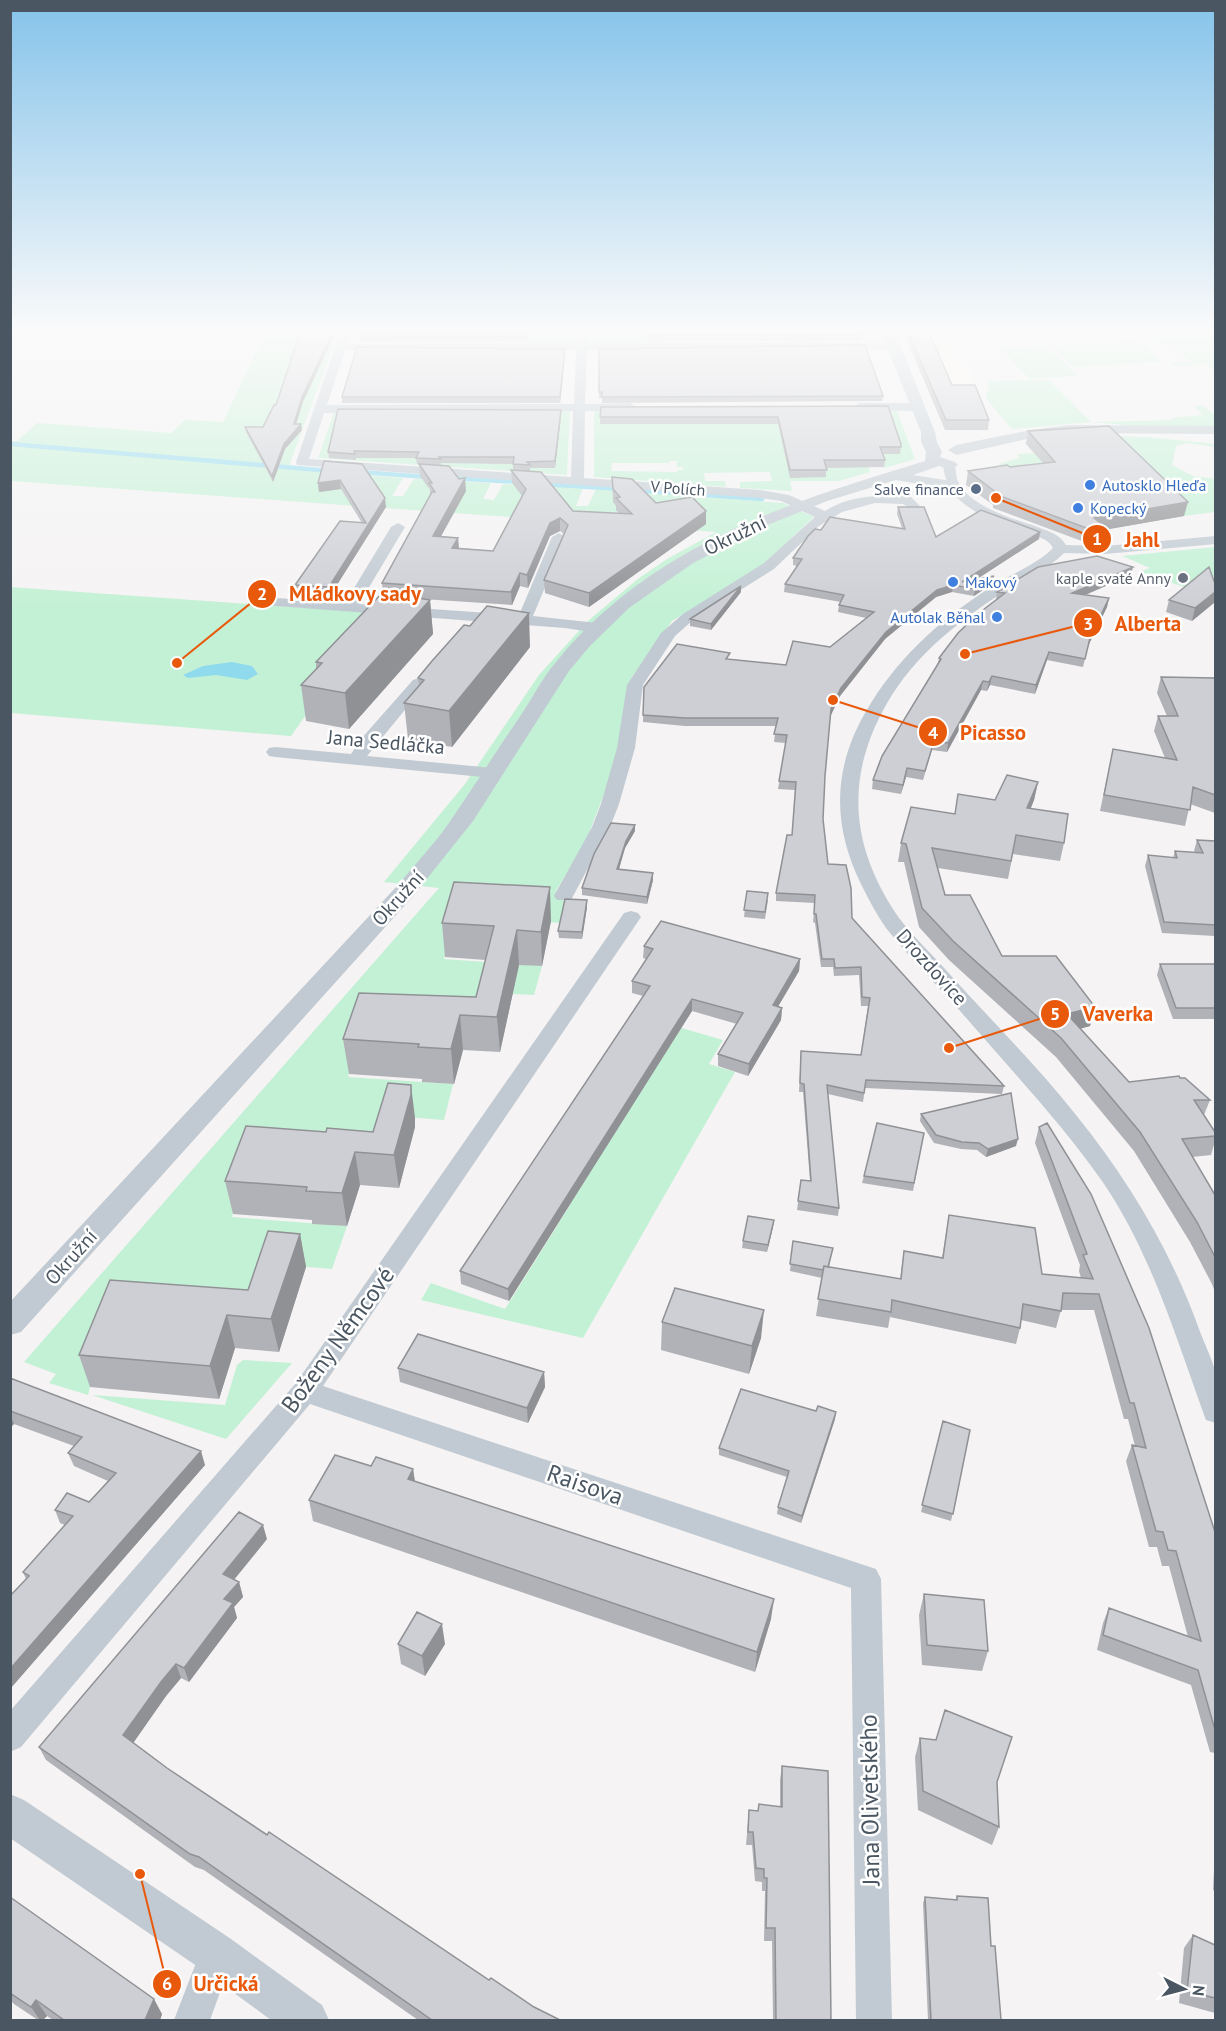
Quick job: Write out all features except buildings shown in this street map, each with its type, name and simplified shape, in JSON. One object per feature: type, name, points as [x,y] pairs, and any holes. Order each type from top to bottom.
[{"type":"street","name":"V Polích","points":[[315,422],[302,462],[760,494],[781,497],[825,516]]},
{"type":"street","points":[[577,481],[579,477],[580,422]]},
{"type":"street","points":[[924,422],[929,442],[952,485],[975,506],[1051,537],[1058,543],[1060,549],[1105,550],[1215,540]]},
{"type":"street","points":[[800,505],[940,460],[953,449],[1050,431],[1081,428],[1215,430]]},
{"type":"street","points":[[1168,431],[1215,436]]},
{"type":"street","points":[[928,432],[953,449],[967,453],[972,458]]},
{"type":"street","points":[[940,460],[967,464],[972,458],[1011,439]]},
{"type":"street","points":[[890,477],[952,485]]},
{"type":"street","points":[[564,896],[610,804],[626,748],[631,701],[639,677],[678,624],[770,566],[825,516],[859,501],[900,499],[909,501],[913,506]]},
{"type":"street","name":"Okružní","points":[[10,1323],[406,890],[454,834],[557,673],[597,628],[623,604],[679,564],[730,536],[800,505]]},
{"type":"street","points":[[350,607],[398,527]]},
{"type":"street","points":[[524,621],[559,537]]},
{"type":"street","name":"Drozdovice","points":[[1060,549],[937,632],[886,689],[864,736],[850,777],[848,808],[851,825],[863,867],[876,896],[893,922],[1067,1119],[1111,1177],[1138,1222],[1177,1304],[1215,1412]]},
{"type":"street","points":[[263,601],[597,628]]},
{"type":"street","points":[[466,630],[477,617]]},
{"type":"street","points":[[356,760],[367,743],[423,678]]},
{"type":"street","name":"Jana Sedláčka","points":[[275,752],[493,773]]},
{"type":"street","name":"Boženy Němcové","points":[[10,1736],[305,1391],[631,917]]},
{"type":"street","name":"Raisova","points":[[305,1391],[866,1579]]},
{"type":"street","name":"Jana Olivetského","points":[[866,1579],[873,2020]]},
{"type":"street","points":[[10,1814],[216,1954],[307,2020]]},
{"type":"street","points":[[192,2020],[216,1954]]},
{"type":"green space","points":[[183,422],[305,422],[288,469],[403,478],[392,496],[403,496],[414,479],[491,483],[483,499],[494,500],[503,484],[583,488],[576,506],[588,506],[596,489],[783,503],[814,517],[761,567],[672,621],[632,677],[624,711],[620,753],[585,843],[556,891],[567,901],[562,923],[456,916],[444,959],[542,966],[534,995],[489,993],[476,1042],[364,1026],[348,1077],[453,1084],[444,1120],[392,1116],[375,1175],[252,1155],[232,1217],[347,1226],[332,1269],[274,1264],[250,1337],[90,1387],[88,1395],[49,1383],[56,1374],[24,1362],[439,888],[384,882],[465,784],[539,675],[588,621],[639,578],[667,559],[716,532],[11,481],[10,441],[17,441],[37,423],[171,433]]},
{"type":"green space","points":[[331,422],[569,422],[567,475],[318,458]]},
{"type":"green space","points":[[594,422],[671,424],[697,422],[901,422],[915,459],[885,468],[882,463],[867,463],[870,472],[839,481],[790,481],[792,491],[740,488],[740,482],[772,481],[770,472],[704,473],[705,481],[725,481],[726,487],[594,477]],"holes":[[[677,461],[677,467],[683,467],[683,470],[677,472],[611,471],[612,463]]]},
{"type":"green space","points":[[1006,422],[1091,422],[1012,429]]},
{"type":"green space","points":[[1091,422],[1215,422],[1215,428],[1145,427]]},
{"type":"green space","points":[[1105,436],[1147,437],[1215,444],[1215,447],[1187,443],[1176,446],[1172,465],[1193,476],[1215,479],[1215,512],[1184,516]]},
{"type":"green space","points":[[1034,453],[1057,474],[1012,474],[999,464],[1020,458],[1017,454]]},
{"type":"green space","points":[[1215,547],[1215,597],[1139,572],[1150,568],[1122,556]]},
{"type":"green space","points":[[10,587],[378,613],[291,736],[11,713]]},
{"type":"green space","points":[[637,1015],[723,1040],[709,1064],[735,1072],[583,1338],[421,1300],[431,1283],[505,1309],[570,1205]]},
{"type":"green space","points":[[243,1360],[292,1363],[226,1439],[92,1395],[225,1405],[237,1365]]},
{"type":"water","points":[[232,662],[252,666],[258,674],[247,680],[216,675],[188,678],[183,675],[203,666]]},
{"type":"waterway","points":[[10,444],[332,471]]},
{"type":"waterway","points":[[359,472],[428,477]]},
{"type":"waterway","points":[[449,478],[520,482]]},
{"type":"waterway","points":[[541,484],[622,489]]},
{"type":"waterway","points":[[634,490],[762,499]]},
{"type":"place","name":"Autosklo Hleďa","points":[[1090,485]]},
{"type":"place","name":"Salve finance","points":[[976,489]]},
{"type":"place","name":"Jahl","points":[[996,498]]},
{"type":"place","name":"Kopecký","points":[[1078,508]]},
{"type":"place","name":"kaple svaté Anny","points":[[1183,578]]},
{"type":"place","name":"Makový","points":[[953,582]]},
{"type":"place","name":"Autolak Běhal","points":[[997,617]]},
{"type":"place","name":"Alberta","points":[[965,654]]},
{"type":"place","name":"Mládkovy sady","points":[[177,663]]},
{"type":"place","name":"Picasso","points":[[833,700]]},
{"type":"place","name":"Vaverka","points":[[949,1048]]},
{"type":"place","name":"Určická","points":[[140,1874]]}]
